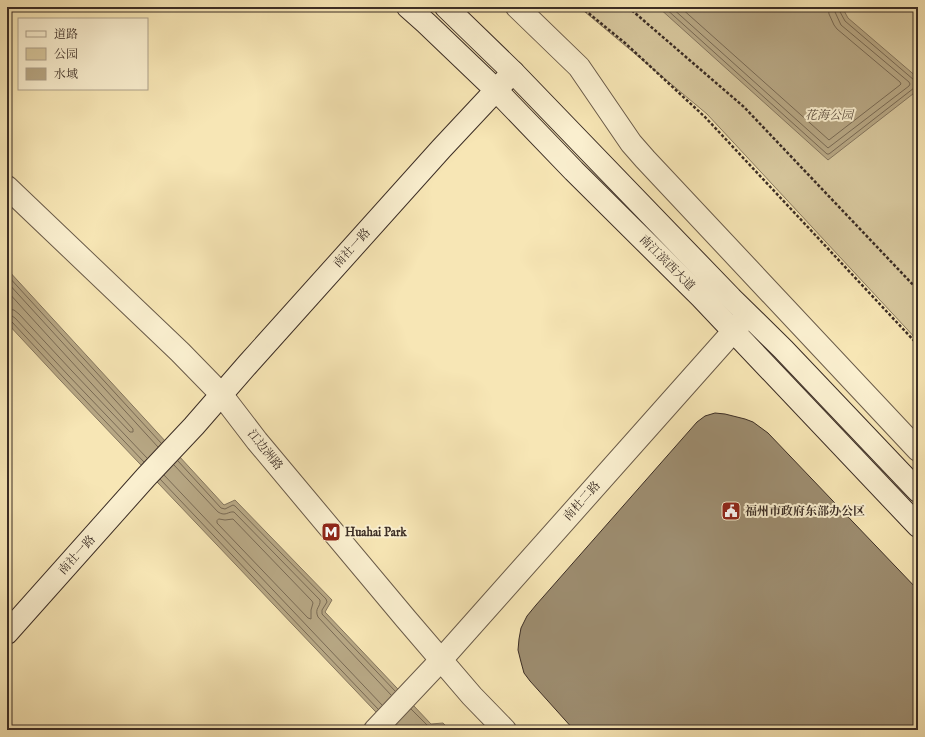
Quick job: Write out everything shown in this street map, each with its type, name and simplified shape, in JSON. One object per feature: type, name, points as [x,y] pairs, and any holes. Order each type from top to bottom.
[{"type":"main road","name":"南江滨西大道","points":[[408,7],[496,90],[574,171],[702,297],[918,526]]},
{"type":"main road","name":"南江滨西大道","points":[[446,7],[512,72],[748,315],[783,349],[918,491]]},
{"type":"main road","points":[[517,7],[579,67],[631,143],[645,159],[918,450]]},
{"type":"main road","name":"南社一路","points":[[7,633],[512,72]]},
{"type":"main road","name":"江边洲路","points":[[7,188],[180,352],[221,394],[257,441],[406,619],[472,696],[505,730]]},
{"type":"main road","name":"南杜二路","points":[[375,730],[441,660],[748,315]]},
{"type":"path","points":[[581,7],[625,43],[705,116],[918,345]]},
{"type":"path","points":[[628,7],[744,107],[918,290]]},
{"type":"green space","name":"花海公园","points":[[579,7],[918,7],[918,341],[707,114]]},
{"type":"water","points":[[658,7],[842,7],[848,18],[918,78],[918,90],[828,160]]},
{"type":"water","points":[[7,269],[224,505],[235,500],[332,600],[325,612],[431,724],[443,723],[450,730],[393,730],[7,323]]},
{"type":"building","name":"福州市政府东部办公区","points":[[715,413],[725,414],[753,422],[768,433],[918,590],[918,730],[574,730],[524,673],[518,650],[521,628],[527,616],[697,422],[705,416]]},
{"type":"place","name":"福州市政府东部办公区","points":[[731,511]]},
{"type":"place","name":"Huahai Park","points":[[331,532]]}]
